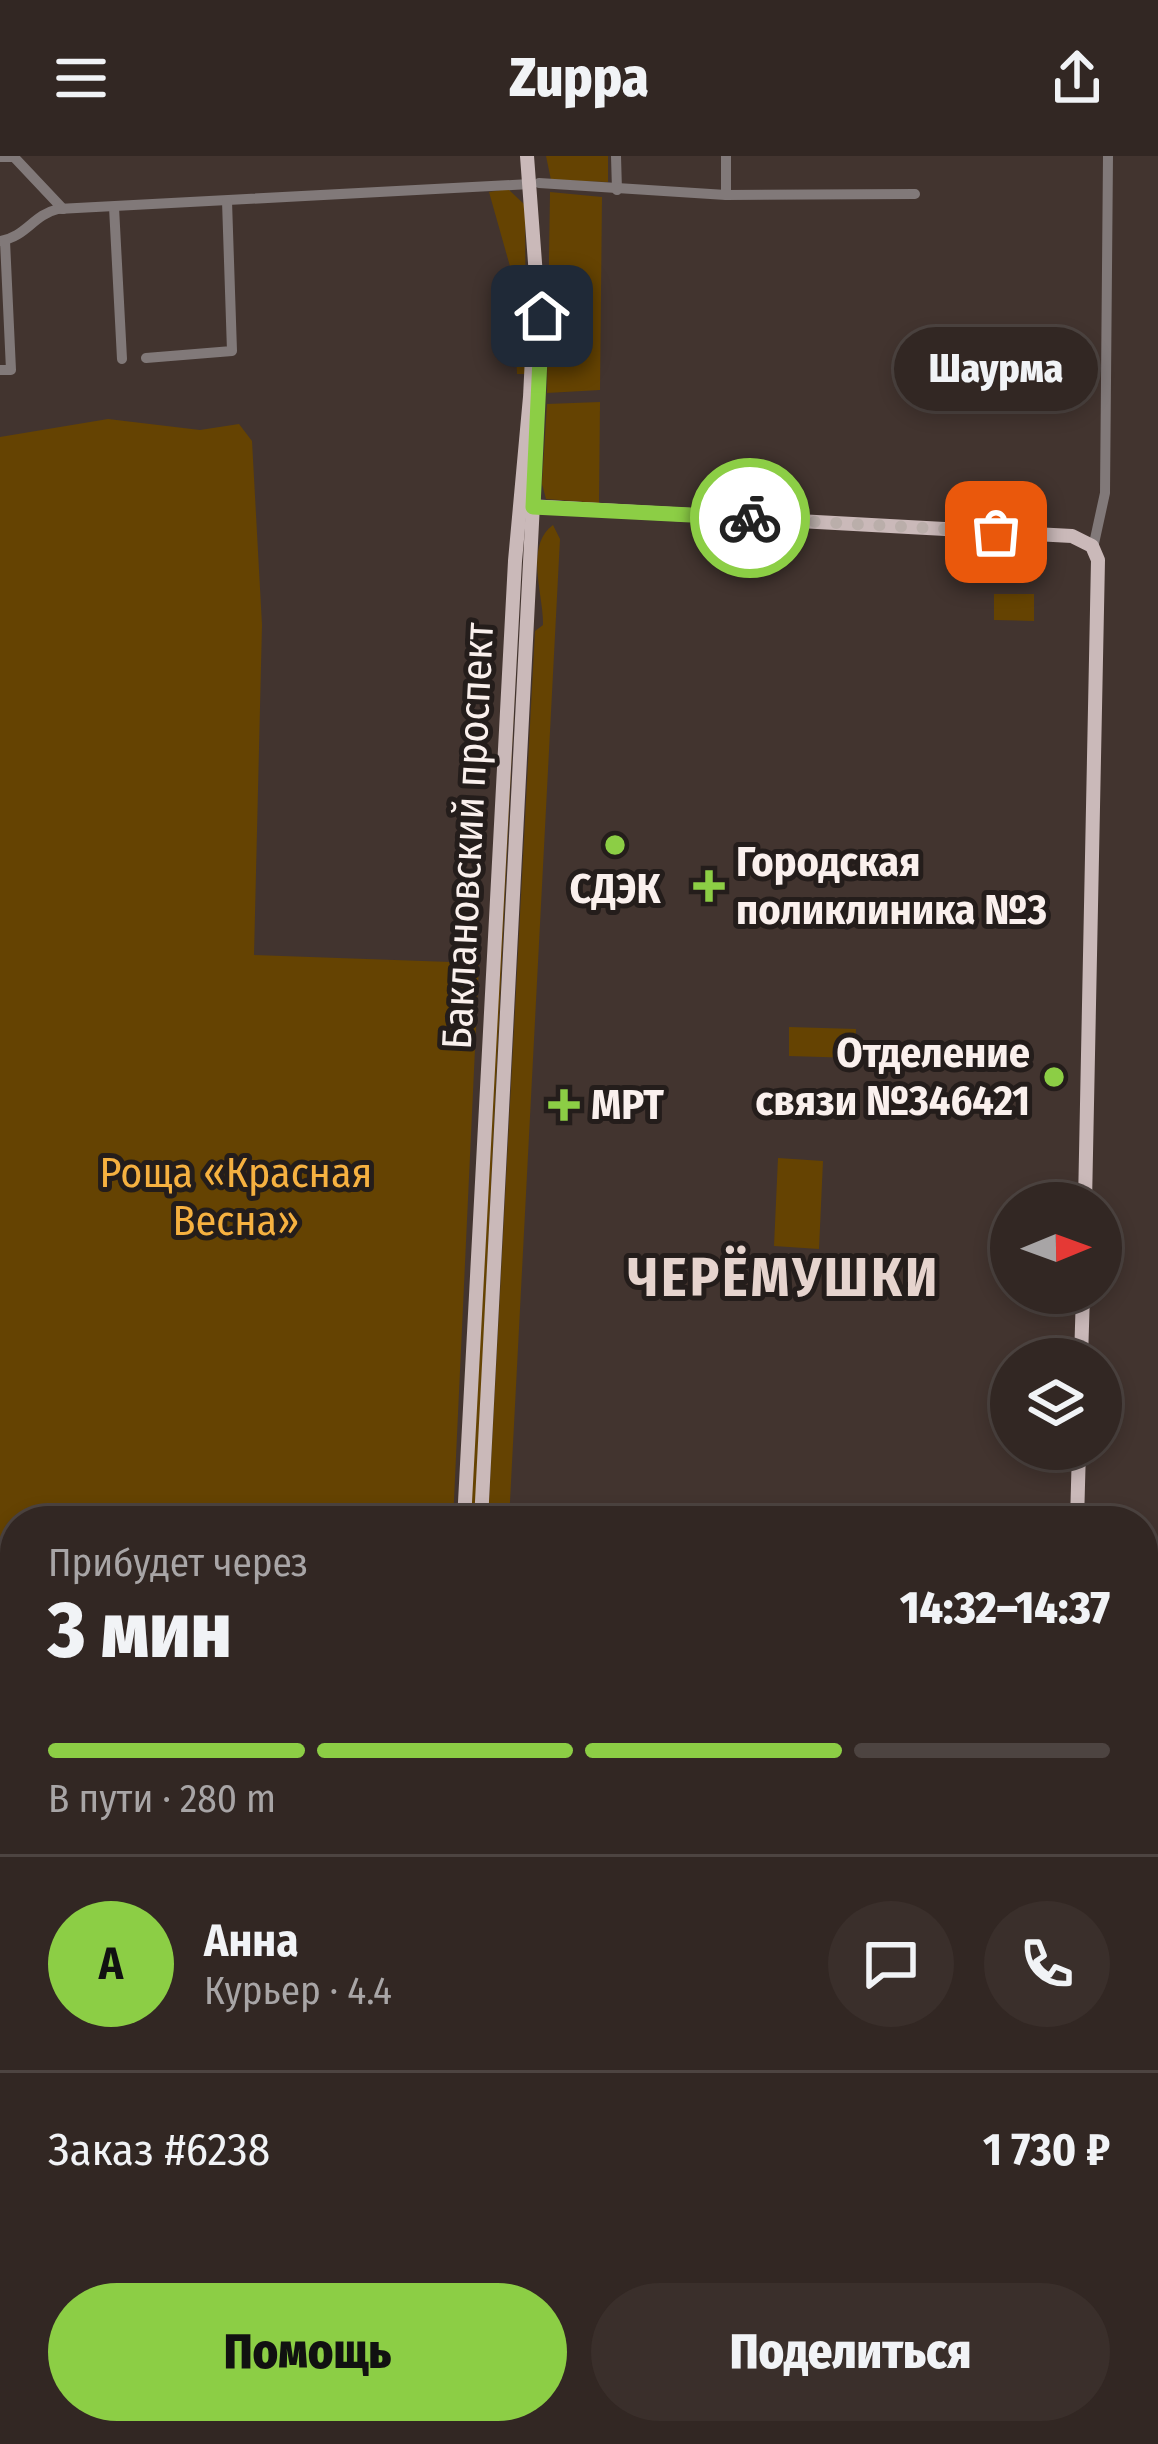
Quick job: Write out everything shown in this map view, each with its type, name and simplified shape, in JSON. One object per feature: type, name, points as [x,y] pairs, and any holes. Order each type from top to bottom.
[{"type":"main road","name":"Баклановский проспект","points":[[482,1506],[528,506],[544,276],[532,156]]},
{"type":"main road","name":"Баклановский проспект","points":[[465,1506],[515,561],[528,506]]},
{"type":"main road","points":[[528,506],[1072,536],[1093,548],[1098,560],[1085,1182]]},
{"type":"main road","points":[[1077,1506],[1078,1470]]},
{"type":"street","points":[[616,156],[616,190]]},
{"type":"street","points":[[726,156],[726,195]]},
{"type":"street","points":[[1093,548],[1105,493],[1108,156]]},
{"type":"street","points":[[0,157],[14,157],[63,209]]},
{"type":"street","points":[[0,370],[11,370],[3,242],[21,236],[42,213],[534,183],[726,195],[915,194]]},
{"type":"street","points":[[146,358],[232,351],[227,202]]},
{"type":"street","points":[[114,207],[122,358]]},
{"type":"green space","points":[[546,156],[608,156],[608,182],[551,180]]},
{"type":"green space","points":[[508,189],[525,205],[526,374],[517,374],[513,277],[489,192]]},
{"type":"green space","points":[[550,192],[602,197],[600,390],[547,393]]},
{"type":"green space","points":[[600,402],[599,503],[546,499],[542,484],[547,404]]},
{"type":"green space","name":"Роща «Красная Весна»","points":[[108,419],[200,430],[239,424],[252,441],[262,625],[254,955],[479,963],[454,1506],[0,1506],[0,437]]},
{"type":"green space","points":[[553,525],[560,539],[510,1506],[489,1506],[535,631],[543,625],[537,558],[544,534]]},
{"type":"green space","points":[[520,582],[476,1506],[470,1506]]},
{"type":"green space","points":[[994,594],[1034,594],[1034,621],[994,620]]},
{"type":"green space","points":[[789,1027],[856,1029],[855,1058],[789,1056]]},
{"type":"green space","points":[[778,1158],[823,1161],[819,1249],[774,1246]]},
{"type":"way so far","points":[[750,518],[996,532]]},
{"type":"place","name":"Шаурма","points":[[996,532]]},
{"type":"place","name":"СДЭК","points":[[615,845]]},
{"type":"place","name":"Городская поликлиника №3","points":[[709,886]]},
{"type":"place","name":"Отделение связи №346421","points":[[1054,1077]]},
{"type":"place","name":"МРТ","points":[[564,1105]]},
{"type":"district","name":"ЧЕРЁМУШКИ","points":[[784,1278]]},
{"type":"route","points":[[542,316],[533,507],[750,518]]}]
